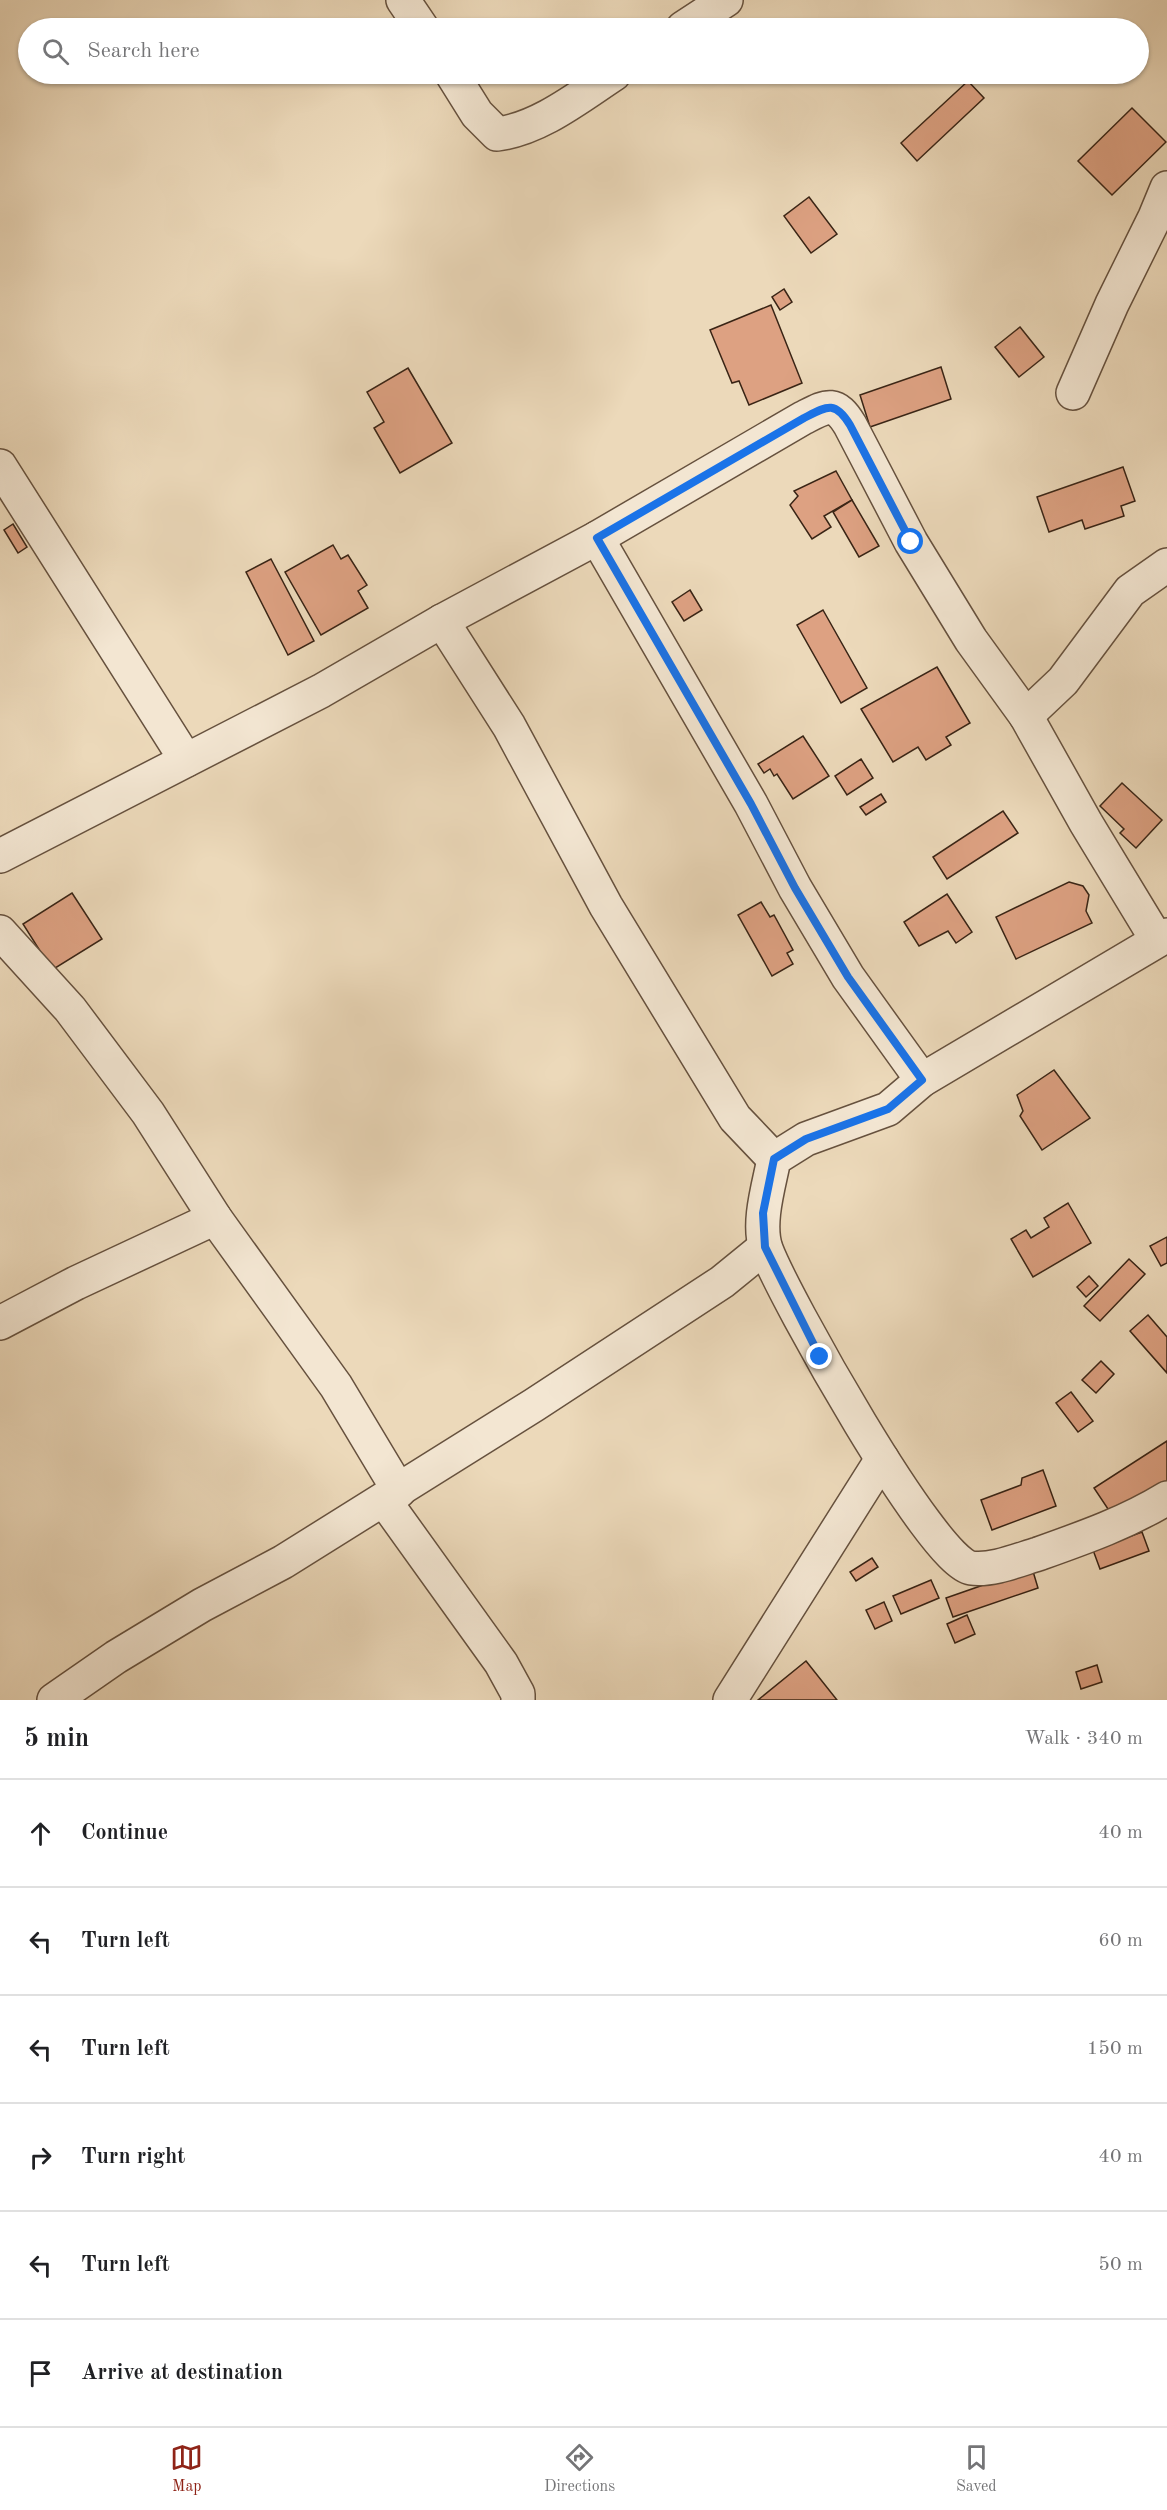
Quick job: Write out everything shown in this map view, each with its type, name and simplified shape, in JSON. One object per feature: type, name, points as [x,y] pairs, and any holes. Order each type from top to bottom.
[{"type":"street","points":[[403,0],[415,18]]},
{"type":"street","points":[[698,18],[726,0]]},
{"type":"street","points":[[458,84],[477,114],[497,134],[518,131],[599,84]]},
{"type":"street","points":[[1073,393],[1167,188]]},
{"type":"street","points":[[0,856],[321,691],[442,621],[597,538],[804,418],[831,407],[841,410],[917,552],[971,640],[1026,716],[1086,824],[1162,937],[922,1080],[888,1109],[806,1139],[774,1159],[763,1213],[765,1247],[820,1357],[882,1459],[918,1512],[953,1557],[970,1568],[994,1567],[1107,1530],[1167,1498]]},
{"type":"street","points":[[0,466],[186,760]]},
{"type":"street","points":[[597,538],[751,804],[795,888],[836,957],[922,1080]]},
{"type":"street","points":[[1026,716],[1063,681],[1130,591],[1167,565]]},
{"type":"street","points":[[442,621],[509,726],[606,906],[735,1118],[774,1159]]},
{"type":"street","points":[[0,932],[70,1009],[148,1113],[215,1218],[336,1386],[392,1496],[501,1663],[518,1694],[518,1700]]},
{"type":"street","points":[[0,1323],[76,1283],[215,1218]]},
{"type":"street","points":[[65,1699],[116,1657],[202,1605],[283,1562],[392,1496],[722,1282],[765,1247]]},
{"type":"street","points":[[730,1700],[882,1459]]},
{"type":"building","points":[[965,84],[971,84],[984,98],[917,161],[901,143]]},
{"type":"building","points":[[1132,108],[1166,142],[1112,195],[1078,161]]},
{"type":"building","points":[[809,197],[837,234],[811,253],[784,216]]},
{"type":"building","points":[[784,289],[792,302],[780,310],[772,297]]},
{"type":"building","points":[[771,305],[802,383],[749,405],[739,381],[732,383],[710,330]]},
{"type":"building","points":[[1020,327],[1044,357],[1019,377],[995,347]]},
{"type":"building","points":[[941,367],[951,399],[870,427],[860,395]]},
{"type":"building","points":[[408,368],[452,443],[400,473],[374,428],[384,422],[367,392]]},
{"type":"building","points":[[1123,467],[1135,501],[1121,506],[1124,516],[1085,529],[1082,520],[1049,532],[1037,497]]},
{"type":"building","points":[[836,471],[852,500],[824,516],[831,527],[812,539],[790,505],[798,496],[794,491]]},
{"type":"building","points":[[852,500],[879,546],[859,557],[833,512]]},
{"type":"building","points":[[13,524],[27,547],[18,553],[4,530]]},
{"type":"building","points":[[333,545],[341,559],[348,555],[367,585],[358,591],[368,608],[321,635],[285,572]]},
{"type":"building","points":[[271,559],[314,641],[288,655],[246,572]]},
{"type":"building","points":[[690,590],[702,610],[684,621],[672,602]]},
{"type":"building","points":[[823,610],[867,688],[841,703],[797,625]]},
{"type":"building","points":[[937,667],[970,723],[946,737],[951,745],[926,760],[918,747],[893,762],[861,709]]},
{"type":"building","points":[[803,736],[829,776],[793,799],[777,774],[774,776],[770,769],[764,773],[758,764]]},
{"type":"building","points":[[861,759],[873,778],[847,795],[835,776]]},
{"type":"building","points":[[1122,783],[1162,820],[1136,848],[1120,833],[1124,829],[1100,806]]},
{"type":"building","points":[[881,794],[886,802],[866,815],[860,807]]},
{"type":"building","points":[[1003,811],[1018,833],[947,879],[933,857]]},
{"type":"building","points":[[1069,882],[1083,886],[1089,895],[1086,911],[1092,923],[1016,959],[996,917]]},
{"type":"building","points":[[72,893],[102,939],[52,970],[23,924]]},
{"type":"building","points":[[947,894],[972,932],[956,943],[948,931],[919,946],[904,922]]},
{"type":"building","points":[[761,902],[770,917],[774,915],[793,950],[787,953],[793,964],[772,976],[738,915]]},
{"type":"building","points":[[1054,1070],[1090,1118],[1042,1150],[1020,1116],[1023,1111],[1017,1095]]},
{"type":"building","points":[[1068,1203],[1091,1243],[1033,1277],[1011,1239],[1026,1230],[1031,1238],[1049,1227],[1044,1218]]},
{"type":"building","points":[[1167,1237],[1167,1263],[1161,1266],[1150,1246]]},
{"type":"building","points":[[1129,1259],[1145,1274],[1100,1321],[1084,1306]]},
{"type":"building","points":[[1089,1276],[1098,1286],[1086,1297],[1077,1287]]},
{"type":"building","points":[[1148,1315],[1167,1337],[1167,1373],[1130,1331]]},
{"type":"building","points":[[1101,1361],[1114,1374],[1096,1393],[1082,1380]]},
{"type":"building","points":[[1071,1392],[1093,1421],[1078,1432],[1056,1403]]},
{"type":"building","points":[[1167,1441],[1167,1484],[1114,1518],[1094,1488]]},
{"type":"building","points":[[1043,1470],[1056,1506],[992,1530],[981,1500],[1021,1485],[1022,1478]]},
{"type":"building","points":[[1142,1532],[1149,1551],[1100,1569],[1093,1550]]},
{"type":"building","points":[[872,1558],[878,1567],[856,1581],[850,1572]]},
{"type":"building","points":[[1032,1568],[1038,1588],[953,1617],[946,1598]]},
{"type":"building","points":[[931,1580],[939,1598],[901,1614],[893,1596]]},
{"type":"building","points":[[884,1602],[892,1621],[875,1629],[866,1610]]},
{"type":"building","points":[[967,1615],[975,1634],[955,1643],[947,1624]]},
{"type":"building","points":[[806,1661],[837,1700],[758,1700]]},
{"type":"building","points":[[1097,1665],[1102,1682],[1081,1689],[1076,1672]]},
{"type":"route","points":[[820,1357],[765,1247],[763,1213],[774,1159],[806,1139],[888,1109],[922,1080],[848,977],[795,888],[751,804],[668,665],[597,538],[804,418],[831,407],[841,410],[850,425],[886,498],[911,542]]}]
